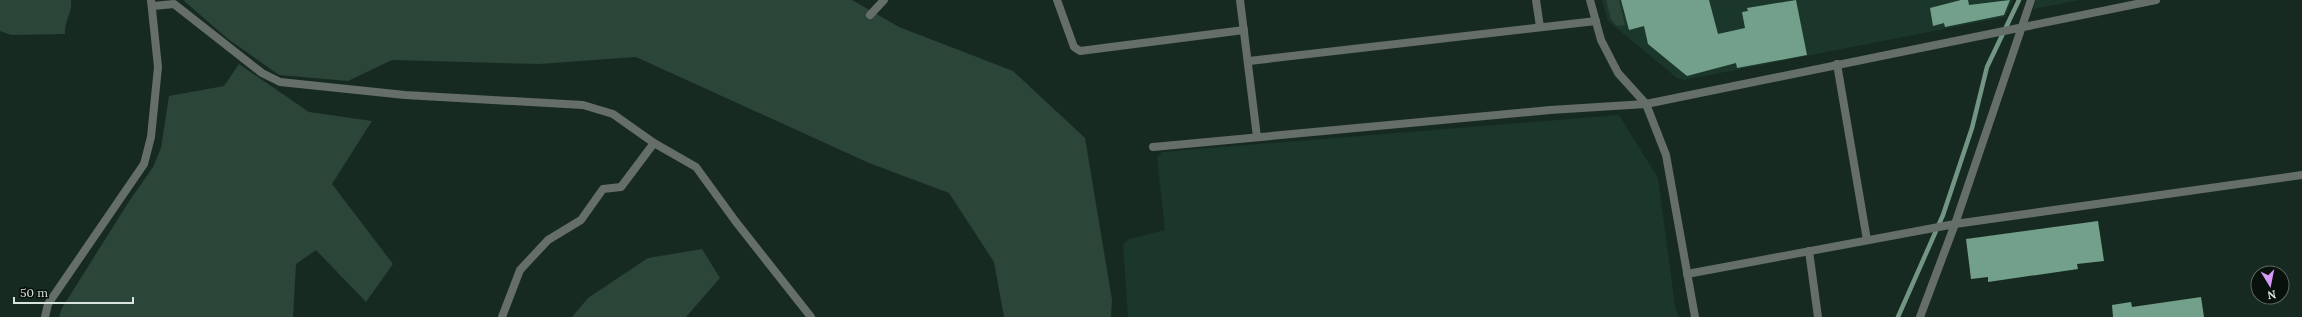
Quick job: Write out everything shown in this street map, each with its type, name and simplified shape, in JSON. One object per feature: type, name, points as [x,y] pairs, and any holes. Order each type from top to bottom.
[{"type":"street","points":[[870,15],[884,0]]},
{"type":"street","points":[[1057,0],[1074,47],[1080,51],[1244,30]]},
{"type":"street","points":[[1240,0],[1249,61],[1257,137]]},
{"type":"street","points":[[1536,0],[1540,27]]},
{"type":"street","points":[[1590,0],[1601,40],[1618,73],[1646,104],[1666,155],[1695,317]]},
{"type":"street","points":[[1920,317],[1955,224],[2031,0]]},
{"type":"street","points":[[1153,146],[1550,110],[1646,104],[2156,0]]},
{"type":"street","points":[[45,317],[48,304],[144,164],[152,137],[158,67],[152,3],[174,4],[262,73],[280,82],[405,95],[583,105],[613,114],[654,143],[696,167],[736,222],[811,317]]},
{"type":"street","points":[[1249,61],[1596,21]]},
{"type":"street","points":[[1837,64],[1867,240]]},
{"type":"street","points":[[502,317],[520,270],[548,240],[581,220],[603,190],[621,187],[654,143]]},
{"type":"street","points":[[1687,274],[1955,224],[2302,175]]},
{"type":"street","points":[[1809,251],[1818,317]]},
{"type":"shaded area","points":[[0,0],[71,0],[71,8],[65,34],[11,35],[0,31]]},
{"type":"shaded area","points":[[183,0],[852,0],[899,27],[1013,71],[1085,138],[1112,300],[1111,317],[1004,317],[994,262],[949,193],[869,163],[636,57],[539,64],[392,60],[348,81],[279,75],[228,39]]},
{"type":"shaded area","points":[[1602,0],[2013,0],[2005,17],[1684,80],[1677,78],[1608,21]]},
{"type":"shaded area","points":[[1606,0],[1619,0],[1625,25],[1617,26],[1611,19]]},
{"type":"shaded area","points":[[2036,0],[2080,0],[2033,9]]},
{"type":"shaded area","points":[[239,64],[309,112],[372,121],[332,184],[393,264],[366,302],[316,250],[296,264],[293,317],[59,317],[62,308],[128,203],[153,167],[161,148],[169,96],[224,86]]},
{"type":"shaded area","points":[[1619,115],[1658,178],[1675,306],[1679,317],[1128,317],[1123,244],[1129,239],[1165,230],[1157,157],[1162,152]]},
{"type":"shaded area","points":[[702,249],[720,278],[686,317],[572,317],[588,298],[648,258]]},
{"type":"building","points":[[1621,0],[1709,0],[1718,34],[1745,28],[1742,12],[1748,11],[1747,8],[1796,0],[1807,55],[1737,68],[1736,63],[1687,76],[1648,44],[1644,26],[1629,30]]},
{"type":"building","points":[[1961,0],[1968,0],[1969,5],[2010,0],[2004,15],[1945,27],[1944,23],[1933,26],[1930,8]]},
{"type":"building","points":[[2098,221],[2104,261],[2077,264],[2078,269],[1988,282],[1988,277],[1971,279],[1966,239]]},
{"type":"building","points":[[2201,297],[2204,317],[2113,317],[2112,305],[2131,302],[2132,307]]},
{"type":"waterway","points":[[1898,317],[1943,215],[1972,128],[1987,67],[2019,0]]}]
